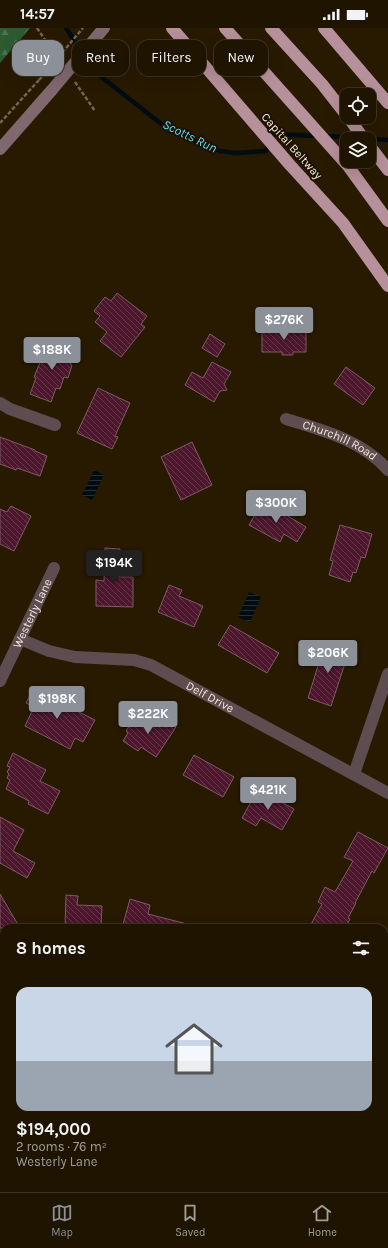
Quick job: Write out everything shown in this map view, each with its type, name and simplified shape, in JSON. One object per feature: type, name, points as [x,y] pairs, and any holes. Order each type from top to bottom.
[{"type":"highway","name":"Capital Beltway","points":[[172,28],[212,76],[343,224],[388,286]]},
{"type":"highway","points":[[225,28],[348,166],[388,221]]},
{"type":"highway","points":[[271,28],[322,84],[340,108]]},
{"type":"highway","points":[[324,28],[376,87],[388,103]]},
{"type":"highway","points":[[352,124],[359,132]]},
{"type":"highway","points":[[376,154],[388,170]]},
{"type":"main road","points":[[0,149],[104,28]]},
{"type":"street","points":[[0,403],[10,409],[55,425]]},
{"type":"street","name":"Churchill Road","points":[[286,419],[343,438],[363,448],[382,463],[388,470]]},
{"type":"street","name":"Westerly Lane","points":[[0,681],[54,568]]},
{"type":"street","name":"Delf Drive","points":[[20,639],[49,651],[75,656],[134,660],[151,665],[388,793]]},
{"type":"street","points":[[354,774],[388,674]]},
{"type":"path","points":[[0,122],[39,80],[83,28]]},
{"type":"green space","points":[[0,28],[30,28],[20,40],[12,40],[12,49],[0,63]]},
{"type":"shaded area","points":[[94,470],[104,475],[92,500],[82,495]]},
{"type":"shaded area","points":[[249,592],[261,597],[250,622],[238,617]]},
{"type":"building","points":[[117,293],[147,316],[141,324],[145,327],[121,357],[100,341],[107,332],[95,322],[100,316],[94,311],[105,297],[111,301]]},
{"type":"building","points":[[262,329],[306,329],[306,352],[293,352],[293,355],[282,355],[282,352],[262,352]]},
{"type":"building","points":[[210,334],[225,344],[217,357],[202,348]]},
{"type":"building","points":[[49,341],[75,351],[70,364],[72,365],[68,378],[64,377],[60,389],[56,388],[51,402],[30,394],[36,378],[34,377]]},
{"type":"building","points":[[212,362],[231,372],[224,384],[227,390],[220,391],[214,402],[185,385],[192,372],[203,378]]},
{"type":"building","points":[[346,367],[375,388],[363,405],[334,384]]},
{"type":"building","points":[[98,388],[130,403],[115,436],[118,437],[112,449],[77,433]]},
{"type":"building","points":[[0,437],[47,456],[40,476],[0,464]]},
{"type":"building","points":[[192,442],[212,485],[181,500],[161,457]]},
{"type":"building","points":[[263,501],[306,527],[297,542],[284,534],[280,542],[249,525]]},
{"type":"building","points":[[11,506],[31,516],[14,551],[0,544],[0,509],[7,512]]},
{"type":"building","points":[[340,525],[372,534],[365,558],[361,557],[356,573],[353,572],[350,582],[329,575],[333,561],[330,560]]},
{"type":"building","points":[[105,548],[120,549],[119,577],[133,577],[133,607],[96,606],[96,580],[104,581]]},
{"type":"building","points":[[169,585],[182,590],[179,596],[203,606],[194,627],[158,612]]},
{"type":"building","points":[[230,625],[279,653],[267,673],[218,645]]},
{"type":"building","points":[[325,643],[349,651],[331,706],[308,698]]},
{"type":"building","points":[[33,689],[95,720],[83,742],[75,738],[70,749],[25,726],[34,707],[26,703]]},
{"type":"building","points":[[138,713],[157,726],[162,718],[176,727],[156,757],[141,747],[138,751],[123,741],[128,733],[126,731]]},
{"type":"building","points":[[13,753],[46,770],[40,781],[60,791],[48,814],[28,804],[29,801],[6,789],[10,780],[7,778],[9,774],[7,772],[10,767],[7,766]]},
{"type":"building","points":[[194,755],[234,777],[223,797],[183,775]]},
{"type":"building","points":[[258,789],[294,809],[282,830],[261,818],[256,826],[242,818]]},
{"type":"building","points":[[0,817],[24,830],[13,851],[35,863],[27,878],[0,863]]},
{"type":"building","points":[[358,832],[388,848],[374,873],[372,871],[355,903],[348,918],[350,919],[347,924],[311,924],[322,904],[318,902],[325,887],[335,892],[353,861],[344,857]]},
{"type":"building","points":[[0,894],[18,924],[0,924]]},
{"type":"building","points":[[66,895],[78,896],[77,905],[102,906],[101,924],[65,924]]},
{"type":"building","points":[[130,899],[150,905],[148,914],[187,924],[123,924]]},
{"type":"waterway","name":"Scotts Run","points":[[66,28],[95,72],[164,126],[200,144],[220,151],[236,153],[266,151],[272,134],[318,136]]},
{"type":"waterway","name":"Scotts Run","points":[[325,136],[388,140]]}]
